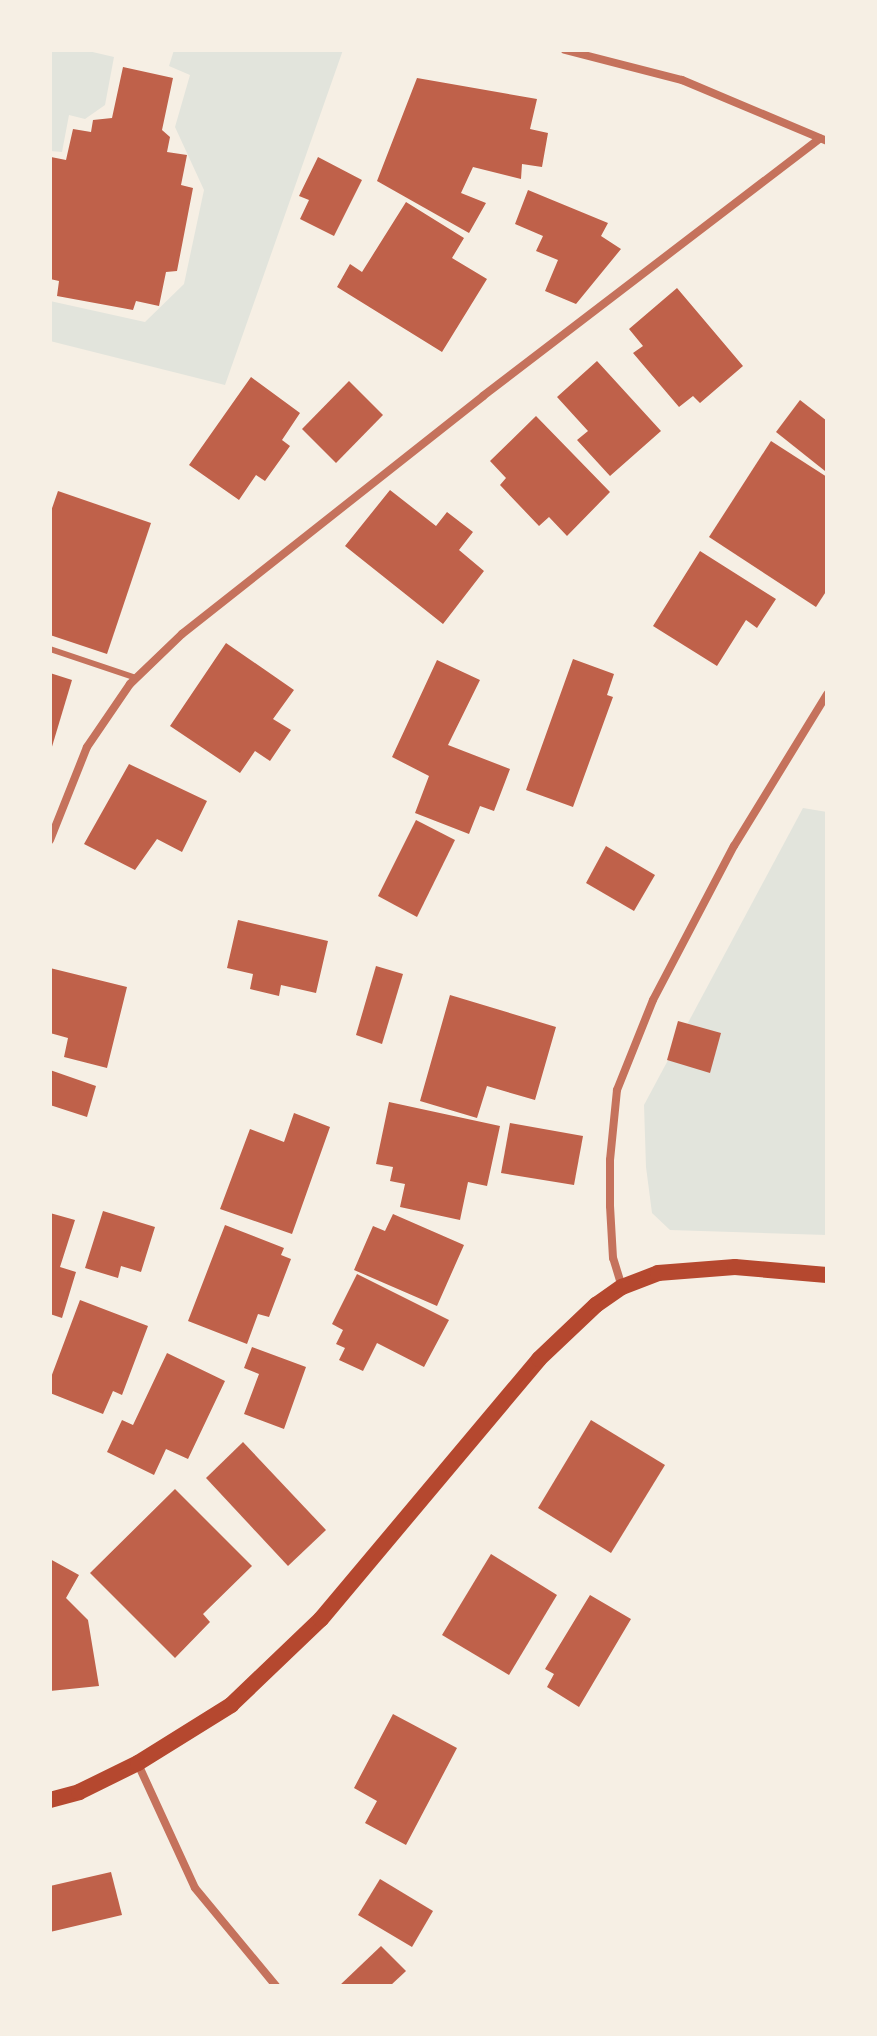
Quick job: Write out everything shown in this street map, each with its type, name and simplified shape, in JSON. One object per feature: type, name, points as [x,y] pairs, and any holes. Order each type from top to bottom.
[{"type":"main road","points":[[50,1800],[79,1792],[138,1763],[231,1705],[321,1619],[539,1359],[596,1305],[622,1287],[658,1273],[735,1267],[827,1275]]},
{"type":"street","points":[[50,840],[87,747],[136,678],[244,583],[823,139],[682,80],[565,50]]},
{"type":"street","points":[[622,1287],[613,1258],[610,1206],[617,1090],[653,1000],[734,846],[827,694]]},
{"type":"street","points":[[138,1763],[195,1888],[276,1986]]},
{"type":"lane","points":[[50,649],[136,678]]},
{"type":"shaded area","points":[[50,50],[84,50],[114,57],[105,105],[85,119],[69,115],[62,152],[50,151]]},
{"type":"shaded area","points":[[174,50],[343,50],[225,385],[50,341],[50,301],[145,322],[184,284],[204,190],[175,127],[190,75],[169,66]]},
{"type":"shaded area","points":[[803,808],[827,812],[827,1235],[670,1230],[652,1213],[646,1167],[644,1105]]},
{"type":"building","points":[[123,67],[173,78],[162,130],[170,137],[167,152],[187,155],[181,185],[193,188],[177,271],[166,272],[159,306],[136,301],[133,310],[57,296],[59,281],[50,279],[51,157],[66,160],[73,129],[91,132],[93,120],[112,118]]},
{"type":"building","points":[[417,78],[537,99],[530,129],[548,133],[542,167],[522,164],[521,179],[473,167],[461,193],[486,203],[469,233],[377,181]]},
{"type":"building","points":[[318,157],[362,180],[334,236],[300,219],[309,200],[299,196]]},
{"type":"building","points":[[528,190],[608,223],[601,236],[621,249],[576,304],[545,291],[558,260],[536,251],[543,236],[515,224]]},
{"type":"building","points":[[406,202],[464,238],[452,258],[487,279],[442,352],[337,287],[350,264],[362,272]]},
{"type":"building","points":[[677,288],[743,366],[700,403],[693,396],[679,407],[633,353],[643,346],[629,329]]},
{"type":"building","points":[[597,361],[661,431],[610,476],[577,440],[588,431],[557,397]]},
{"type":"building","points":[[251,377],[300,413],[282,440],[290,446],[265,481],[256,475],[239,500],[189,465]]},
{"type":"building","points":[[349,381],[383,415],[336,463],[302,429]]},
{"type":"building","points":[[800,400],[827,421],[825,471],[776,432]]},
{"type":"building","points":[[536,416],[610,492],[567,536],[549,517],[539,526],[500,485],[506,478],[490,461]]},
{"type":"building","points":[[771,441],[827,477],[827,590],[816,607],[709,537]]},
{"type":"building","points":[[390,490],[436,526],[447,512],[473,532],[459,550],[484,571],[443,624],[345,546]]},
{"type":"building","points":[[58,491],[151,523],[107,654],[50,635],[50,514]]},
{"type":"building","points":[[700,551],[776,599],[757,628],[746,620],[717,666],[653,626]]},
{"type":"building","points":[[226,643],[294,690],[273,719],[291,730],[270,761],[255,751],[240,773],[170,726]]},
{"type":"building","points":[[573,659],[614,674],[607,695],[613,697],[573,807],[526,790]]},
{"type":"building","points":[[437,660],[480,680],[448,745],[510,769],[494,811],[480,806],[469,834],[415,813],[429,776],[392,757]]},
{"type":"building","points":[[50,673],[72,680],[51,750],[50,750]]},
{"type":"building","points":[[129,764],[207,801],[182,852],[157,839],[135,870],[84,844]]},
{"type":"building","points":[[416,820],[455,840],[417,917],[378,896]]},
{"type":"building","points":[[606,846],[655,875],[634,911],[586,883]]},
{"type":"building","points":[[238,920],[328,941],[316,993],[281,985],[279,996],[250,989],[253,974],[227,968]]},
{"type":"building","points":[[376,966],[403,974],[382,1044],[356,1035]]},
{"type":"building","points":[[50,968],[127,987],[107,1068],[64,1057],[68,1038],[50,1033]]},
{"type":"building","points":[[450,995],[556,1027],[535,1100],[487,1086],[477,1118],[420,1101]]},
{"type":"building","points":[[678,1021],[721,1033],[710,1073],[667,1060]]},
{"type":"building","points":[[50,1070],[96,1086],[87,1117],[50,1105]]},
{"type":"building","points":[[389,1102],[500,1126],[487,1186],[468,1182],[460,1220],[400,1207],[405,1184],[390,1181],[393,1167],[376,1164]]},
{"type":"building","points":[[294,1113],[330,1127],[292,1234],[220,1209],[250,1129],[284,1142]]},
{"type":"building","points":[[510,1123],[583,1136],[574,1185],[501,1173]]},
{"type":"building","points":[[103,1211],[155,1227],[141,1272],[121,1266],[118,1278],[85,1268]]},
{"type":"building","points":[[50,1213],[75,1220],[60,1267],[76,1272],[62,1318],[50,1314]]},
{"type":"building","points":[[393,1214],[464,1245],[437,1306],[354,1270],[373,1226],[385,1231]]},
{"type":"building","points":[[225,1225],[284,1248],[281,1255],[291,1259],[269,1317],[258,1314],[247,1344],[188,1321]]},
{"type":"building","points":[[357,1274],[449,1320],[424,1367],[377,1343],[363,1371],[339,1360],[345,1348],[336,1344],[343,1330],[332,1324]]},
{"type":"building","points":[[80,1300],[148,1326],[122,1395],[113,1391],[103,1414],[50,1393],[50,1380]]},
{"type":"building","points":[[252,1347],[306,1367],[284,1429],[244,1414],[259,1374],[244,1368]]},
{"type":"building","points":[[167,1353],[225,1381],[188,1459],[166,1449],[154,1475],[107,1452],[122,1420],[133,1425]]},
{"type":"building","points":[[591,1420],[665,1465],[611,1553],[538,1508]]},
{"type":"building","points":[[243,1442],[326,1530],[288,1566],[206,1478]]},
{"type":"building","points":[[175,1489],[252,1566],[203,1614],[210,1622],[175,1658],[90,1573]]},
{"type":"building","points":[[491,1554],[557,1595],[509,1675],[442,1635]]},
{"type":"building","points":[[50,1559],[79,1575],[66,1598],[88,1620],[99,1686],[50,1691]]},
{"type":"building","points":[[590,1595],[631,1619],[579,1707],[547,1687],[554,1674],[545,1669]]},
{"type":"building","points":[[393,1714],[457,1748],[406,1845],[365,1823],[377,1801],[354,1788]]},
{"type":"building","points":[[111,1872],[122,1915],[50,1932],[50,1886]]},
{"type":"building","points":[[380,1879],[433,1911],[412,1947],[358,1915]]},
{"type":"building","points":[[381,1946],[406,1971],[390,1986],[339,1986]]}]
